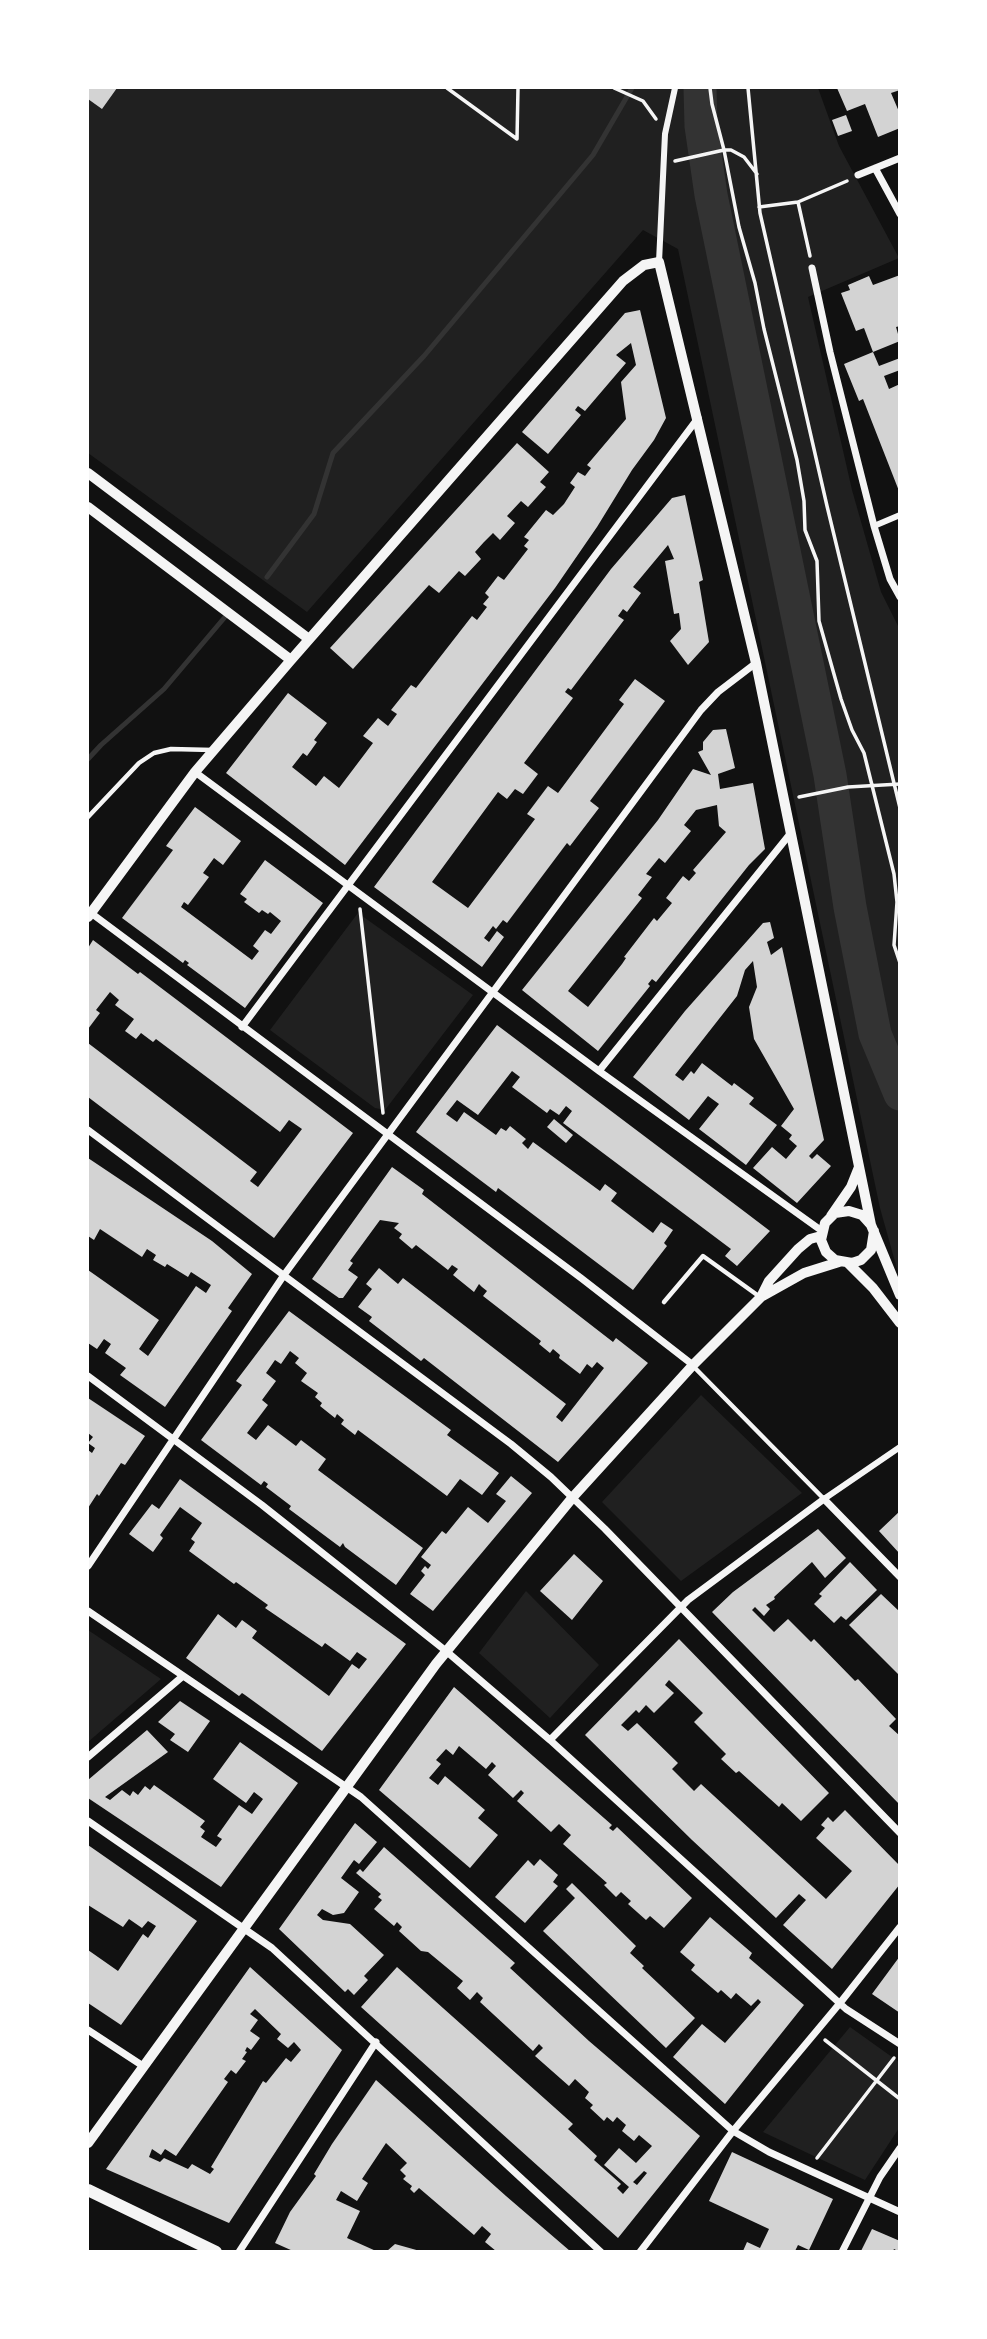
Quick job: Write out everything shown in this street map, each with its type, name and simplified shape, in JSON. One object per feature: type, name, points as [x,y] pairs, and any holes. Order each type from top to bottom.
[{"type":"main road","points":[[88,2190],[216,2252]]},
{"type":"street","points":[[88,2143],[446,1651],[573,1497],[693,1365],[761,1297],[804,1273],[857,1262],[868,1253],[874,1241],[756,663],[660,262],[665,134],[675,88]]},
{"type":"street","points":[[858,176],[900,158]]},
{"type":"street","points":[[875,168],[900,214]]},
{"type":"street","points":[[660,262],[644,265],[624,281],[309,639],[195,772],[89,915],[581,1278],[693,1365]]},
{"type":"street","points":[[812,268],[874,526],[887,570],[900,597]]},
{"type":"street","points":[[242,1027],[346,884],[698,417]]},
{"type":"street","points":[[88,473],[309,639]]},
{"type":"street","points":[[88,507],[291,660]]},
{"type":"street","points":[[874,526],[900,515]]},
{"type":"street","points":[[88,1566],[284,1276],[701,710],[718,692],[756,663]]},
{"type":"street","points":[[195,772],[821,1233],[826,1252],[873,1288],[900,1323]]},
{"type":"street","points":[[599,1071],[790,834]]},
{"type":"street","points":[[88,1129],[511,1444],[573,1497],[900,1833]]},
{"type":"street","points":[[761,1297],[769,1282],[798,1249],[821,1233],[851,1187],[859,1167]]},
{"type":"street","points":[[828,1219],[839,1212],[853,1211],[866,1218],[900,1295]]},
{"type":"street","points":[[88,1376],[262,1505],[446,1651],[550,1740],[840,2003],[865,2023],[900,2044]]},
{"type":"street","points":[[550,1740],[680,1607],[824,1499],[900,1447]]},
{"type":"street","points":[[824,1499],[900,1577]]},
{"type":"street","points":[[88,1611],[346,1786],[376,1810],[733,2131],[769,2152],[900,2212]]},
{"type":"street","points":[[88,1756],[183,1676]]},
{"type":"street","points":[[88,1821],[272,1948],[601,2252]]},
{"type":"street","points":[[640,2252],[733,2131],[900,1927]]},
{"type":"street","points":[[88,2029],[143,2066]]},
{"type":"street","points":[[239,2252],[376,2042]]},
{"type":"street","points":[[842,2252],[883,2172],[900,2148]]},
{"type":"lane","points":[[88,817],[139,763],[154,753],[170,749],[214,750]]},
{"type":"lane","points":[[664,1302],[703,1256],[761,1297]]},
{"type":"lane","points":[[693,1365],[824,1499]]},
{"type":"path","points":[[447,88],[517,139],[518,88]]},
{"type":"path","points":[[710,88],[739,227],[797,460],[804,501],[805,530],[817,561],[819,621],[841,699],[864,753],[874,786],[894,874],[897,902],[894,946],[900,963]]},
{"type":"path","points":[[748,88],[759,207],[829,518],[897,784],[900,808]]},
{"type":"path","points":[[617,89],[642,100],[665,134]]},
{"type":"path","points":[[663,166],[713,152],[732,150],[744,157],[757,174]]},
{"type":"path","points":[[759,207],[798,202],[858,176]]},
{"type":"path","points":[[798,202],[812,268]]},
{"type":"path","points":[[784,803],[801,796],[848,787],[897,784]]},
{"type":"path","points":[[358,893],[381,1109],[389,1136]]},
{"type":"path","points":[[816,2032],[900,2099]]},
{"type":"path","points":[[817,2158],[894,2058]]},
{"type":"shaded area","points":[[88,88],[818,88],[839,146],[899,258],[808,297],[852,490],[881,592],[899,628],[899,1276],[880,1208],[678,249],[643,230],[307,612],[88,453]]},
{"type":"shaded area","points":[[358,913],[473,995],[385,1110],[375,1108],[270,1030]]},
{"type":"shaded area","points":[[701,1395],[802,1493],[681,1581],[602,1502]]},
{"type":"shaded area","points":[[526,1591],[599,1665],[550,1718],[479,1653]]},
{"type":"shaded area","points":[[88,1630],[161,1679],[88,1742]]},
{"type":"shaded area","points":[[850,2027],[899,2062],[899,2128],[865,2180],[763,2132]]},
{"type":"building","points":[[88,88],[117,88],[102,109],[88,99]]},
{"type":"building","points":[[837,88],[900,88],[891,93],[900,114],[900,128],[878,137],[865,104],[847,111]]},
{"type":"building","points":[[846,115],[852,131],[838,136],[832,120]]},
{"type":"building","points":[[900,275],[900,326],[896,327],[900,341],[873,352],[864,328],[856,331],[841,293],[850,290],[848,285],[869,276],[873,285]]},
{"type":"building","points":[[640,310],[666,418],[555,588],[345,865],[226,773],[288,693],[327,723],[314,740],[317,742],[307,756],[303,753],[292,767],[316,786],[324,776],[339,788],[373,743],[363,736],[378,718],[388,726],[397,714],[391,710],[411,685],[416,688],[472,616],[477,620],[487,607],[483,604],[489,597],[485,593],[498,576],[504,580],[528,549],[524,546],[529,540],[524,537],[546,510],[553,515],[564,504],[575,487],[570,483],[578,472],[585,476],[591,468],[587,465],[626,419],[621,382],[636,365],[631,343],[616,355],[626,363],[585,411],[578,406],[575,410],[581,415],[548,454],[522,432],[625,313]]},
{"type":"building","points":[[873,352],[879,366],[900,358],[900,370],[884,376],[889,389],[900,384],[899,491],[863,399],[859,401],[844,364]]},
{"type":"building","points":[[517,443],[549,472],[540,482],[546,487],[528,507],[521,501],[507,516],[515,523],[500,540],[493,533],[484,542],[475,552],[481,559],[465,576],[459,571],[439,593],[429,585],[353,669],[330,648]]},
{"type":"building","points":[[685,495],[703,580],[699,582],[709,642],[688,665],[670,641],[681,629],[679,613],[674,614],[665,561],[674,559],[668,545],[633,587],[641,593],[627,612],[623,609],[618,616],[624,620],[571,690],[568,688],[565,692],[573,698],[524,763],[538,774],[523,794],[515,789],[507,799],[498,792],[432,882],[468,908],[535,819],[527,814],[548,786],[558,793],[624,704],[619,700],[635,679],[665,701],[590,801],[599,808],[570,846],[567,843],[507,923],[503,920],[496,929],[493,926],[484,938],[489,942],[497,931],[504,937],[482,967],[374,887],[611,569],[672,498]]},
{"type":"building","points":[[726,729],[735,768],[718,774],[720,789],[753,783],[765,849],[749,865],[656,982],[652,979],[648,984],[650,986],[598,1051],[522,990],[658,820],[693,769],[711,775],[698,752],[703,750],[703,742],[713,730]],"holes":[[[717,805],[719,826],[726,832],[693,870],[696,873],[689,881],[683,876],[666,898],[672,903],[657,921],[654,918],[588,1007],[568,991],[642,898],[638,895],[652,877],[646,874],[659,858],[665,863],[691,831],[684,825],[696,810]]]},
{"type":"building","points":[[195,807],[241,841],[223,865],[214,858],[203,873],[209,877],[188,905],[184,902],[181,907],[252,960],[259,951],[253,946],[265,930],[271,934],[281,921],[270,912],[268,914],[262,910],[259,913],[244,902],[247,899],[240,894],[265,860],[323,903],[245,1008],[187,965],[189,963],[185,960],[183,963],[122,918],[173,850],[166,846]]},
{"type":"building","points":[[770,922],[774,938],[767,942],[771,955],[782,947],[824,1140],[809,1156],[812,1159],[817,1154],[831,1166],[797,1203],[753,1168],[772,1147],[786,1159],[797,1146],[789,1139],[792,1135],[781,1126],[794,1109],[754,1039],[749,1007],[757,987],[753,961],[745,970],[737,996],[675,1075],[683,1081],[691,1071],[694,1074],[702,1063],[732,1086],[734,1083],[754,1098],[749,1104],[777,1125],[746,1165],[699,1129],[719,1104],[708,1096],[689,1120],[633,1077],[685,1011],[763,923]]},
{"type":"building","points":[[93,940],[138,974],[140,972],[353,1133],[274,1238],[88,1097],[88,1043],[257,1172],[250,1181],[258,1187],[302,1129],[289,1120],[280,1132],[156,1039],[153,1042],[141,1033],[136,1039],[125,1031],[134,1019],[115,1005],[119,1000],[110,992],[96,1010],[100,1013],[88,1029],[88,948]]},
{"type":"building","points":[[497,1025],[770,1231],[737,1266],[725,1256],[731,1249],[563,1123],[572,1111],[566,1106],[559,1115],[550,1109],[547,1113],[512,1087],[520,1077],[512,1071],[478,1115],[457,1100],[446,1114],[457,1122],[464,1112],[496,1135],[501,1128],[506,1131],[510,1126],[526,1139],[522,1143],[528,1149],[533,1142],[600,1191],[605,1184],[617,1193],[611,1201],[653,1233],[661,1222],[673,1230],[664,1243],[667,1246],[633,1290],[498,1188],[496,1192],[416,1132]]},
{"type":"building","points":[[554,1119],[573,1135],[566,1143],[547,1127]]},
{"type":"building","points":[[88,1158],[212,1241],[252,1274],[228,1308],[232,1311],[165,1407],[120,1375],[126,1368],[105,1353],[111,1344],[104,1339],[97,1349],[88,1343],[88,1270],[159,1320],[139,1349],[148,1356],[196,1286],[206,1293],[211,1285],[191,1272],[188,1277],[167,1264],[165,1267],[153,1260],[156,1255],[147,1249],[142,1257],[100,1229],[94,1240],[88,1236]]},
{"type":"building","points":[[392,1167],[424,1190],[422,1194],[613,1342],[616,1338],[648,1363],[558,1462],[424,1358],[421,1361],[369,1321],[372,1317],[358,1307],[372,1289],[366,1284],[379,1268],[398,1284],[403,1278],[566,1404],[556,1417],[562,1422],[604,1368],[597,1362],[592,1368],[587,1364],[580,1374],[559,1358],[560,1355],[553,1349],[550,1353],[539,1344],[541,1341],[483,1296],[487,1291],[479,1284],[474,1292],[453,1275],[458,1269],[452,1265],[448,1270],[416,1245],[412,1249],[399,1238],[402,1234],[394,1228],[399,1223],[380,1220],[350,1261],[353,1263],[348,1270],[358,1277],[343,1298],[312,1279]]},
{"type":"building","points":[[289,1311],[451,1430],[447,1435],[499,1473],[482,1495],[460,1479],[447,1496],[358,1430],[355,1435],[341,1424],[344,1420],[337,1414],[335,1418],[320,1406],[322,1403],[315,1397],[318,1393],[301,1381],[307,1373],[295,1363],[299,1358],[290,1351],[281,1364],[275,1360],[266,1373],[276,1381],[262,1400],[268,1405],[247,1433],[256,1440],[268,1425],[296,1446],[301,1440],[326,1459],[318,1470],[423,1548],[396,1585],[343,1543],[340,1547],[289,1509],[291,1506],[266,1487],[268,1484],[264,1481],[261,1485],[201,1440],[242,1385],[236,1381]]},
{"type":"building","points":[[88,1398],[145,1436],[125,1465],[121,1463],[88,1508],[88,1450],[92,1453],[95,1448],[88,1443],[93,1437],[88,1433]]},
{"type":"building","points":[[511,1476],[532,1493],[433,1611],[410,1594],[425,1575],[421,1571],[425,1566],[428,1569],[431,1565],[421,1557],[442,1531],[446,1534],[468,1507],[488,1523],[506,1501],[496,1494]]},
{"type":"building","points":[[180,1479],[406,1644],[322,1751],[245,1695],[242,1693],[239,1696],[186,1658],[218,1614],[236,1628],[242,1620],[257,1631],[252,1638],[329,1696],[352,1664],[359,1669],[367,1659],[357,1652],[350,1661],[325,1643],[322,1647],[265,1608],[268,1605],[189,1551],[195,1542],[191,1539],[202,1523],[180,1507],[160,1535],[163,1538],[153,1552],[129,1534],[152,1504],[159,1509]]},
{"type":"building","points":[[900,1511],[900,1554],[879,1531]]},
{"type":"building","points":[[818,1529],[846,1558],[825,1578],[812,1562],[766,1605],[770,1609],[764,1616],[755,1607],[752,1610],[774,1632],[788,1619],[811,1642],[814,1639],[855,1681],[858,1679],[896,1719],[889,1726],[900,1736],[900,1805],[712,1612],[733,1592]]},
{"type":"building","points":[[574,1554],[603,1581],[572,1620],[540,1591]]},
{"type":"building","points":[[850,1562],[877,1590],[846,1620],[841,1616],[834,1623],[814,1604],[822,1596],[819,1594]]},
{"type":"building","points":[[881,1594],[900,1612],[900,1676],[849,1625]]},
{"type":"building","points":[[679,1639],[829,1793],[801,1821],[782,1803],[779,1807],[739,1771],[736,1773],[721,1759],[726,1754],[694,1722],[703,1713],[669,1680],[665,1685],[674,1693],[654,1713],[646,1705],[639,1713],[636,1710],[621,1725],[628,1731],[637,1723],[678,1763],[672,1769],[694,1791],[701,1784],[826,1899],[852,1871],[816,1838],[825,1828],[821,1825],[828,1817],[833,1822],[845,1810],[900,1866],[900,1884],[832,1969],[783,1925],[806,1900],[799,1894],[776,1918],[585,1735]]},
{"type":"building","points":[[454,1687],[612,1825],[609,1828],[613,1831],[617,1827],[692,1898],[664,1928],[650,1916],[646,1920],[628,1904],[631,1901],[621,1892],[616,1897],[604,1885],[607,1883],[563,1844],[571,1835],[559,1824],[551,1832],[517,1801],[524,1793],[521,1790],[513,1798],[488,1775],[496,1766],[492,1762],[486,1769],[459,1746],[453,1755],[446,1749],[436,1760],[441,1764],[429,1778],[438,1785],[445,1776],[485,1810],[478,1818],[498,1835],[470,1868],[379,1790]]},
{"type":"building","points":[[180,1701],[210,1721],[188,1752],[170,1740],[175,1734],[158,1722]]},
{"type":"building","points":[[147,1730],[168,1752],[105,1797],[110,1800],[122,1790],[130,1796],[133,1791],[138,1795],[145,1786],[150,1790],[154,1785],[205,1821],[200,1827],[205,1831],[201,1837],[216,1847],[222,1839],[217,1836],[239,1805],[252,1814],[263,1799],[254,1792],[246,1803],[213,1779],[240,1742],[298,1783],[221,1887],[88,1798],[88,1780]]},
{"type":"building","points":[[355,1823],[377,1842],[359,1864],[354,1860],[341,1878],[359,1892],[344,1913],[333,1915],[322,1909],[317,1915],[323,1920],[350,1924],[384,1955],[364,1976],[368,1980],[354,1995],[348,1989],[345,1992],[279,1929]]},
{"type":"building","points":[[88,1845],[197,1921],[121,2025],[88,2003],[88,1950],[118,1971],[143,1934],[148,1938],[156,1926],[148,1921],[142,1928],[129,1919],[123,1927],[88,1905]]},
{"type":"building","points":[[384,1847],[515,1963],[510,1968],[589,2041],[700,2136],[618,2238],[361,2007],[397,1967],[573,2124],[568,2129],[597,2156],[594,2160],[621,2184],[617,2188],[623,2194],[629,2187],[604,2165],[619,2148],[636,2163],[652,2146],[639,2135],[634,2141],[622,2131],[626,2125],[617,2117],[613,2122],[607,2117],[604,2121],[590,2108],[593,2105],[585,2098],[589,2092],[575,2079],[569,2086],[535,2056],[543,2048],[539,2044],[533,2051],[480,2002],[483,1998],[477,1992],[470,2000],[457,1988],[463,1981],[428,1952],[421,1951],[399,1931],[402,1927],[397,1922],[394,1926],[374,1909],[382,1900],[378,1897],[381,1894],[356,1873],[360,1869],[363,1872]],"holes":[[[644,2171],[647,2173],[637,2185],[633,2182]]]},
{"type":"building","points":[[540,1859],[558,1875],[553,1882],[558,1886],[525,1923],[495,1897],[528,1860],[534,1866]]},
{"type":"building","points":[[572,1883],[636,1946],[630,1953],[644,1966],[642,1968],[695,2018],[666,2048],[543,1931],[575,1898],[566,1889]]},
{"type":"building","points":[[710,1917],[752,1953],[749,1958],[804,2005],[725,2104],[673,2057],[702,2024],[725,2043],[761,2002],[758,1999],[751,2006],[736,1993],[731,1999],[721,1990],[718,1993],[691,1970],[695,1965],[680,1952]]},
{"type":"building","points":[[900,1956],[900,2013],[872,1994]]},
{"type":"building","points":[[250,1967],[342,2050],[229,2223],[106,2169]],"holes":[[[255,2009],[281,2034],[277,2039],[288,2048],[294,2042],[301,2050],[291,2062],[286,2058],[266,2083],[263,2081],[211,2167],[214,2169],[210,2174],[192,2164],[188,2169],[164,2158],[160,2162],[149,2157],[152,2149],[161,2155],[165,2149],[176,2156],[228,2082],[224,2079],[231,2070],[236,2074],[246,2061],[242,2059],[247,2047],[251,2050],[260,2038],[250,2031],[258,2020],[250,2014]]]},
{"type":"building","points":[[376,2080],[570,2251],[496,2251],[485,2242],[491,2234],[482,2226],[474,2235],[419,2188],[414,2193],[410,2189],[412,2186],[403,2179],[406,2176],[400,2170],[407,2163],[386,2143],[362,2179],[368,2183],[357,2201],[341,2191],[336,2200],[360,2211],[347,2238],[376,2251],[293,2251],[275,2243],[290,2212],[316,2176],[314,2174],[332,2144]]},
{"type":"building","points":[[732,2152],[833,2199],[809,2250],[798,2245],[795,2251],[743,2251],[747,2242],[760,2248],[769,2229],[709,2201]]},
{"type":"building","points":[[872,2229],[900,2241],[900,2252],[894,2249],[861,2251]]},
{"type":"building","points":[[395,2244],[420,2251],[387,2251]]},
{"type":"waterway","points":[[267,577],[314,514],[333,453],[424,356],[593,155],[632,88]]},
{"type":"waterway","points":[[700,88],[701,126],[711,195],[830,775],[850,907],[875,1034],[900,1094]]},
{"type":"waterway","points":[[88,759],[164,689],[225,617]]}]
